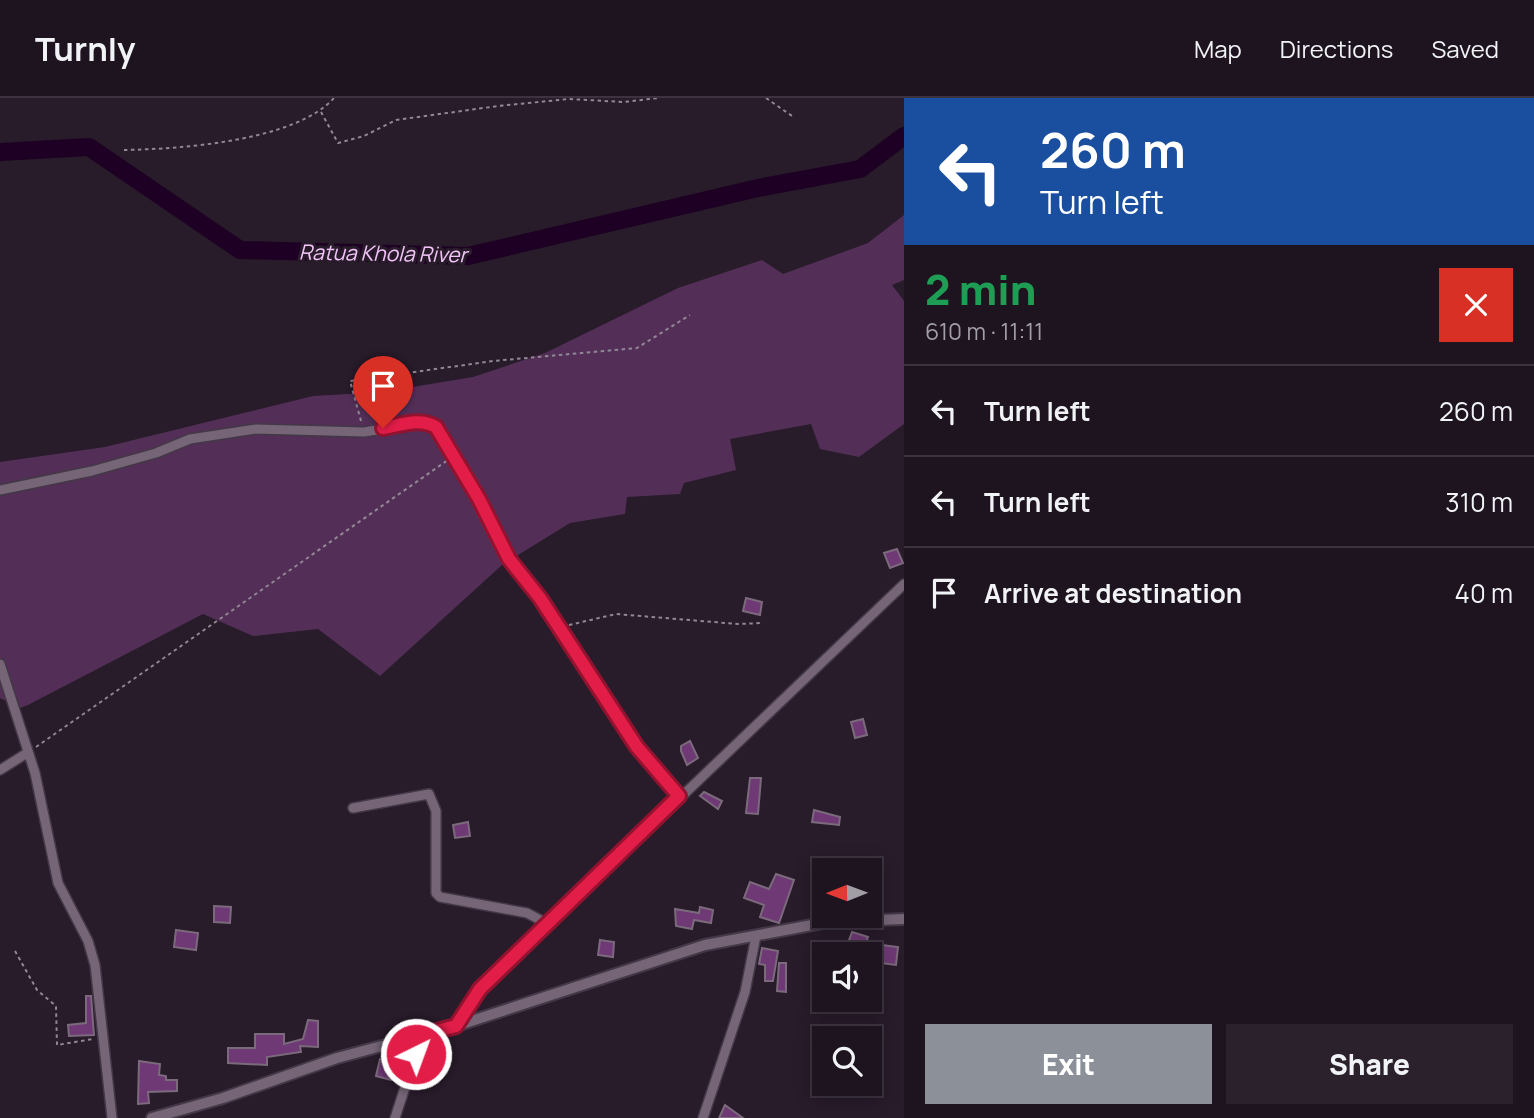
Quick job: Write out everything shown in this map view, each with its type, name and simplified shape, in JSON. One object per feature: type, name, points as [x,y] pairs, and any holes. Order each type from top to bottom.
[{"type":"street","points":[[0,490],[92,471],[156,453],[190,439],[256,429],[364,432],[427,422],[436,427],[455,455],[509,559],[540,598],[557,628],[637,747],[679,796]]},
{"type":"street","points":[[456,1026],[480,989],[679,796],[904,584]]},
{"type":"street","points":[[0,664],[44,811],[58,883],[88,941],[95,965],[112,1118]]},
{"type":"street","points":[[0,770],[27,753]]},
{"type":"street","points":[[353,808],[429,794],[436,811],[436,893],[440,897],[527,913],[548,924]]},
{"type":"street","points":[[152,1118],[223,1098],[337,1058],[456,1026],[705,945],[828,922],[904,919]]},
{"type":"street","points":[[703,1118],[745,992],[756,936]]},
{"type":"street","points":[[395,1118],[422,1035]]},
{"type":"path","points":[[124,150],[183,149],[244,139],[321,112],[334,98]]},
{"type":"path","points":[[508,98],[512,104]]},
{"type":"path","points":[[321,112],[338,143],[364,136],[396,120],[569,99],[624,102],[658,98]]},
{"type":"path","points":[[766,98],[792,116]]},
{"type":"path","points":[[364,432],[350,381],[493,361],[637,348],[690,315]]},
{"type":"path","points":[[27,753],[455,455]]},
{"type":"path","points":[[557,628],[616,614],[738,624],[762,623]]},
{"type":"path","points":[[15,951],[37,990],[56,1006],[57,1045],[104,1037]]},
{"type":"shaded area","points":[[904,215],[904,280],[892,285],[904,301],[904,424],[859,457],[820,449],[811,424],[730,439],[736,470],[684,483],[680,494],[627,497],[625,514],[570,523],[502,565],[380,676],[318,629],[253,636],[203,614],[28,705],[20,708],[0,698],[0,462],[105,447],[313,396],[382,392],[473,377],[545,353],[678,288],[762,260],[783,274],[868,243]]},
{"type":"building","points":[[897,549],[903,563],[890,568],[884,553]]},
{"type":"building","points":[[746,598],[762,602],[760,615],[743,611]]},
{"type":"building","points":[[863,719],[867,735],[855,738],[851,722]]},
{"type":"building","points":[[690,741],[698,758],[687,765],[681,746]]},
{"type":"building","points":[[750,778],[761,778],[758,814],[746,813]]},
{"type":"building","points":[[704,792],[722,801],[718,809],[700,796]]},
{"type":"building","points":[[814,810],[840,817],[839,825],[812,822]]},
{"type":"building","points":[[468,822],[470,836],[455,838],[453,825]]},
{"type":"building","points":[[776,874],[794,880],[779,923],[760,917],[764,905],[744,898],[750,882],[769,889]]},
{"type":"building","points":[[214,906],[231,907],[230,923],[214,922]]},
{"type":"building","points":[[700,907],[713,910],[711,923],[694,920],[692,929],[676,926],[675,909],[699,913]]},
{"type":"building","points":[[176,930],[198,933],[196,950],[174,947]]},
{"type":"building","points":[[852,932],[868,937],[866,942],[848,942]]},
{"type":"building","points":[[600,940],[614,942],[613,957],[598,955]]},
{"type":"building","points":[[882,945],[898,947],[896,965],[882,963]]},
{"type":"building","points":[[762,948],[778,951],[773,981],[765,981],[765,965],[759,964]]},
{"type":"building","points":[[779,963],[786,963],[786,992],[777,991]]},
{"type":"building","points":[[86,996],[91,996],[94,1035],[69,1036],[68,1025],[86,1023]]},
{"type":"building","points":[[308,1020],[318,1021],[318,1047],[300,1046],[301,1052],[267,1057],[267,1065],[228,1063],[228,1048],[255,1048],[255,1034],[284,1034],[284,1044],[303,1039]]},
{"type":"building","points":[[380,1059],[395,1061],[391,1080],[376,1076]]},
{"type":"building","points":[[139,1061],[160,1064],[159,1075],[166,1076],[166,1080],[177,1080],[177,1091],[148,1092],[149,1103],[138,1104]]},
{"type":"building","points":[[725,1105],[743,1118],[719,1118]]},
{"type":"waterway","name":"Ratua Khola River","points":[[0,152],[89,147],[240,250],[468,256],[758,188],[860,169],[904,136]]},
{"type":"route","points":[[383,428],[418,422],[427,422],[436,427],[455,455],[509,559],[540,598],[557,628],[637,747],[679,796],[480,989],[456,1026],[422,1035],[416,1054]]}]
